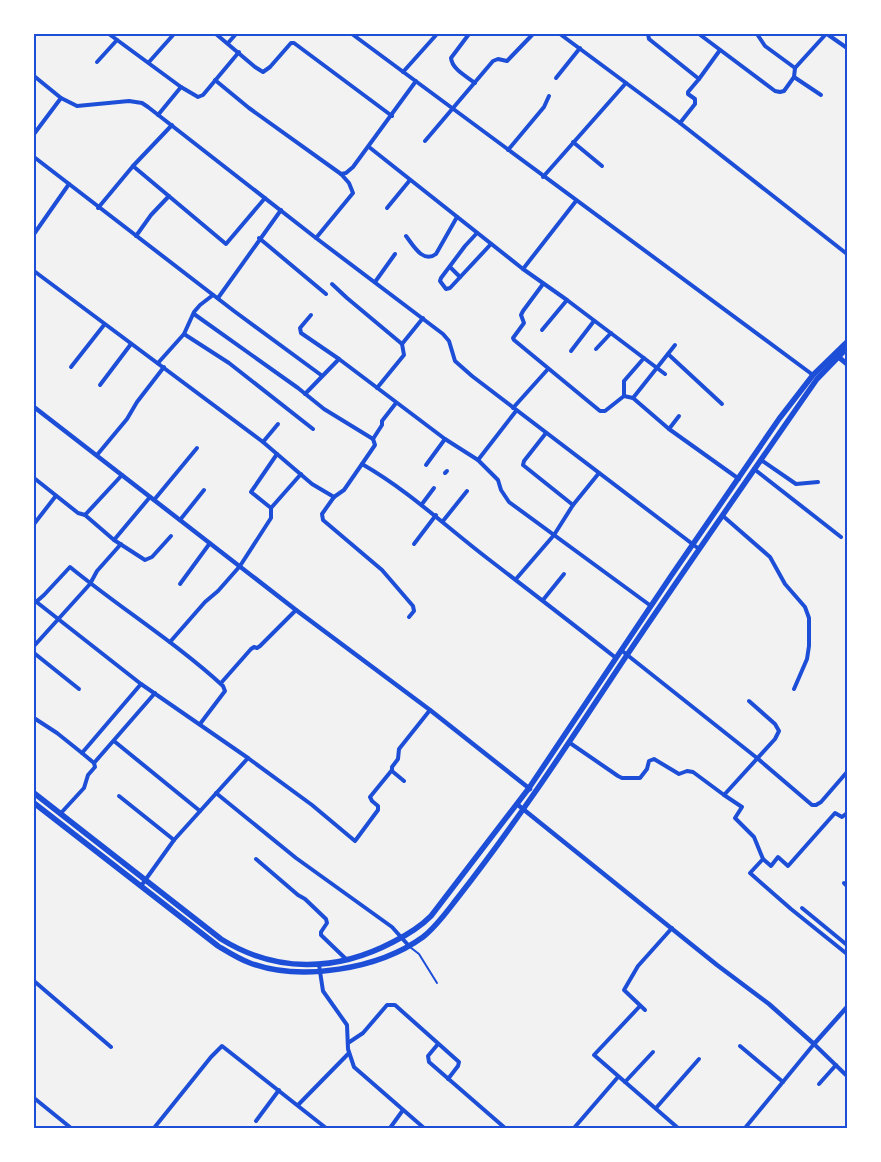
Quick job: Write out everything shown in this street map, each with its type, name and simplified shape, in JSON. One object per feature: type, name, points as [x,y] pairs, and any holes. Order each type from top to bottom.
[{"type":"main road","points":[[34,793],[112,854],[194,928],[218,946],[249,963],[300,973],[373,952],[415,930],[431,916],[518,805],[779,419],[813,375],[845,347]]},
{"type":"main road","points":[[836,355],[847,364]]},
{"type":"main road","points":[[34,803],[108,860],[221,939],[250,954],[268,960],[319,968],[364,964],[409,946],[440,921],[484,865],[560,758],[622,662],[754,469],[836,355]]},
{"type":"main road","points":[[568,730],[575,735]]},
{"type":"main road","points":[[553,754],[560,758]]},
{"type":"main road","points":[[108,860],[112,854]]},
{"type":"main road","points":[[476,859],[484,865]]},
{"type":"main road","points":[[194,928],[198,922]]},
{"type":"street","points":[[109,34],[181,87],[200,97],[239,52]]},
{"type":"street","points":[[149,62],[174,34]]},
{"type":"street","points":[[216,34],[255,67],[264,72],[291,43],[294,43],[392,116]]},
{"type":"street","points":[[228,43],[236,34]]},
{"type":"street","points":[[352,34],[813,375]]},
{"type":"street","points":[[403,72],[437,34]]},
{"type":"street","points":[[469,34],[451,58],[451,62],[453,66],[475,83]]},
{"type":"street","points":[[425,141],[495,60],[505,62],[509,60],[533,34]]},
{"type":"street","points":[[560,34],[680,123],[847,254]]},
{"type":"street","points":[[648,34],[649,39],[698,78]]},
{"type":"street","points":[[699,34],[780,92],[784,91],[794,77],[796,68],[827,34],[845,47],[847,41]]},
{"type":"street","points":[[757,34],[765,46],[796,68]]},
{"type":"street","points":[[97,62],[117,40]]},
{"type":"street","points":[[556,78],[580,48]]},
{"type":"street","points":[[680,123],[694,104],[695,99],[688,92],[720,50]]},
{"type":"street","points":[[34,76],[61,98],[77,106],[104,103],[142,103],[316,238],[444,334],[450,341],[455,361],[546,434],[699,549]]},
{"type":"street","points":[[794,77],[821,95]]},
{"type":"street","points":[[214,80],[249,108],[341,174],[349,184],[353,193],[316,238]]},
{"type":"street","points":[[341,174],[350,170],[369,147],[416,82]]},
{"type":"street","points":[[543,177],[626,83]]},
{"type":"street","points":[[158,115],[181,87]]},
{"type":"street","points":[[508,150],[544,107],[549,96]]},
{"type":"street","points":[[34,134],[61,98]]},
{"type":"street","points":[[98,208],[133,166],[172,125]]},
{"type":"street","points":[[573,142],[602,166]]},
{"type":"street","points":[[369,147],[529,274],[567,300],[665,374]]},
{"type":"street","points":[[34,157],[98,208],[321,376]]},
{"type":"street","points":[[133,166],[226,244],[265,198]]},
{"type":"street","points":[[387,208],[410,180]]},
{"type":"street","points":[[34,234],[69,184]]},
{"type":"street","points":[[136,236],[151,215],[169,196]]},
{"type":"street","points":[[524,270],[576,201]]},
{"type":"street","points":[[218,298],[259,238],[281,210]]},
{"type":"street","points":[[406,236],[418,252],[426,257],[433,257],[457,217]]},
{"type":"street","points":[[477,233],[440,280],[446,289],[450,288],[491,244]]},
{"type":"street","points":[[259,238],[326,294]]},
{"type":"street","points":[[375,282],[395,254]]},
{"type":"street","points":[[450,268],[460,277]]},
{"type":"street","points":[[34,271],[263,442],[312,484],[334,497]]},
{"type":"street","points":[[332,284],[346,298],[402,344],[404,355],[377,388]]},
{"type":"street","points":[[543,284],[523,311],[521,315],[524,323],[513,338],[600,411],[605,411],[624,396],[634,398],[669,429],[739,479]]},
{"type":"street","points":[[158,363],[184,334],[200,305],[213,294]]},
{"type":"street","points":[[542,330],[567,300]]},
{"type":"street","points":[[194,314],[324,409],[373,439],[375,445],[344,490],[334,497],[322,514],[323,520],[382,570],[413,606],[414,611],[409,617]]},
{"type":"street","points":[[311,315],[300,328],[301,333],[339,359],[445,440],[478,460],[498,480],[501,490],[509,502],[651,606]]},
{"type":"street","points":[[402,344],[423,318]]},
{"type":"street","points":[[571,351],[594,321]]},
{"type":"street","points":[[71,367],[104,324]]},
{"type":"street","points":[[596,348],[610,333]]},
{"type":"street","points":[[184,334],[229,363],[313,429]]},
{"type":"street","points":[[100,385],[131,344]]},
{"type":"street","points":[[634,398],[675,345]]},
{"type":"street","points":[[668,354],[722,404]]},
{"type":"street","points":[[624,396],[624,381],[644,358]]},
{"type":"street","points":[[305,394],[339,359]]},
{"type":"street","points":[[97,456],[127,419],[137,402],[164,367]]},
{"type":"street","points":[[478,460],[514,409],[548,369]]},
{"type":"street","points":[[373,439],[382,425],[382,421],[396,403]]},
{"type":"street","points":[[34,407],[535,792]]},
{"type":"street","points":[[669,429],[679,416]]},
{"type":"street","points":[[263,442],[278,424]]},
{"type":"street","points":[[546,434],[523,465],[573,505]]},
{"type":"street","points":[[426,465],[445,440]]},
{"type":"street","points":[[114,540],[197,448]]},
{"type":"street","points":[[271,508],[251,492],[277,454]]},
{"type":"street","points":[[761,460],[796,484],[818,482]]},
{"type":"street","points":[[362,464],[390,480],[422,504],[486,557],[622,662]]},
{"type":"street","points":[[754,469],[841,538]]},
{"type":"street","points":[[516,579],[554,535],[573,505],[599,473]]},
{"type":"street","points":[[170,642],[240,566],[271,518],[271,508],[301,474]]},
{"type":"street","points":[[85,515],[122,475]]},
{"type":"street","points":[[34,478],[56,497],[78,513],[85,515],[114,540],[143,559],[147,560],[152,557],[170,536]]},
{"type":"street","points":[[422,504],[434,488]]},
{"type":"street","points":[[180,520],[204,490]]},
{"type":"street","points":[[443,521],[467,491]]},
{"type":"street","points":[[34,524],[56,497]]},
{"type":"street","points":[[414,544],[436,516]]},
{"type":"street","points":[[723,516],[765,552],[774,563],[785,584],[805,607],[808,618],[809,646],[794,689]]},
{"type":"street","points":[[180,584],[210,543]]},
{"type":"street","points":[[34,646],[90,584],[120,544]]},
{"type":"street","points":[[200,724],[226,691],[221,683],[170,642],[68,567],[44,595],[35,601],[141,684],[312,805],[355,841],[378,810],[378,806],[370,797],[392,770],[398,759],[399,749],[430,710]]},
{"type":"street","points":[[543,600],[564,574]]},
{"type":"street","points":[[221,683],[251,649],[260,646],[296,610]]},
{"type":"street","points":[[621,650],[757,758],[812,805],[821,802],[847,772]]},
{"type":"street","points":[[34,653],[79,689]]},
{"type":"street","points":[[82,753],[141,684]]},
{"type":"street","points":[[61,813],[84,788],[88,775],[95,767],[94,763],[155,693]]},
{"type":"street","points":[[724,795],[775,739],[779,731],[775,724],[749,701]]},
{"type":"street","points":[[34,718],[58,733],[94,763]]},
{"type":"street","points":[[114,741],[200,811]]},
{"type":"street","points":[[570,743],[622,778],[640,778],[647,769],[649,761],[654,759],[679,774],[693,772],[742,806],[735,818],[754,837],[763,859],[770,866],[778,857],[788,866],[835,813],[842,817],[847,813]]},
{"type":"street","points":[[143,883],[174,840],[248,758]]},
{"type":"street","points":[[392,770],[404,780]]},
{"type":"street","points":[[216,793],[266,835],[392,927],[409,946]]},
{"type":"street","points":[[119,796],[174,840]]},
{"type":"street","points":[[518,805],[769,1004],[847,1076]]},
{"type":"street","points":[[256,858],[326,919],[327,923],[321,935],[347,960]]},
{"type":"street","points":[[763,859],[750,873],[847,954]]},
{"type":"street","points":[[802,908],[847,946]]},
{"type":"street","points":[[645,1010],[624,990],[638,966],[672,928]]},
{"type":"street","points":[[319,968],[321,986],[326,997],[347,1025],[349,1053],[354,1068],[424,1128]]},
{"type":"street","points":[[34,981],[111,1047]]},
{"type":"street","points":[[348,1044],[363,1033],[389,1004],[395,1005],[459,1062],[448,1079]]},
{"type":"street","points":[[640,1006],[594,1054],[678,1128]]},
{"type":"street","points":[[745,1128],[847,1007]]},
{"type":"street","points":[[438,1044],[429,1054],[428,1060],[499,1126],[505,1128]]},
{"type":"street","points":[[155,1126],[222,1046],[326,1128]]},
{"type":"street","points":[[740,1046],[783,1082]]},
{"type":"street","points":[[625,1082],[653,1052]]},
{"type":"street","points":[[298,1105],[349,1053]]},
{"type":"street","points":[[656,1108],[699,1059]]},
{"type":"street","points":[[819,1084],[836,1065]]},
{"type":"street","points":[[576,1128],[618,1077]]},
{"type":"street","points":[[256,1121],[279,1090]]},
{"type":"street","points":[[34,1098],[71,1128]]},
{"type":"street","points":[[390,1128],[403,1110]]},
{"type":"lane","points":[[409,946],[419,954],[437,983]]}]
